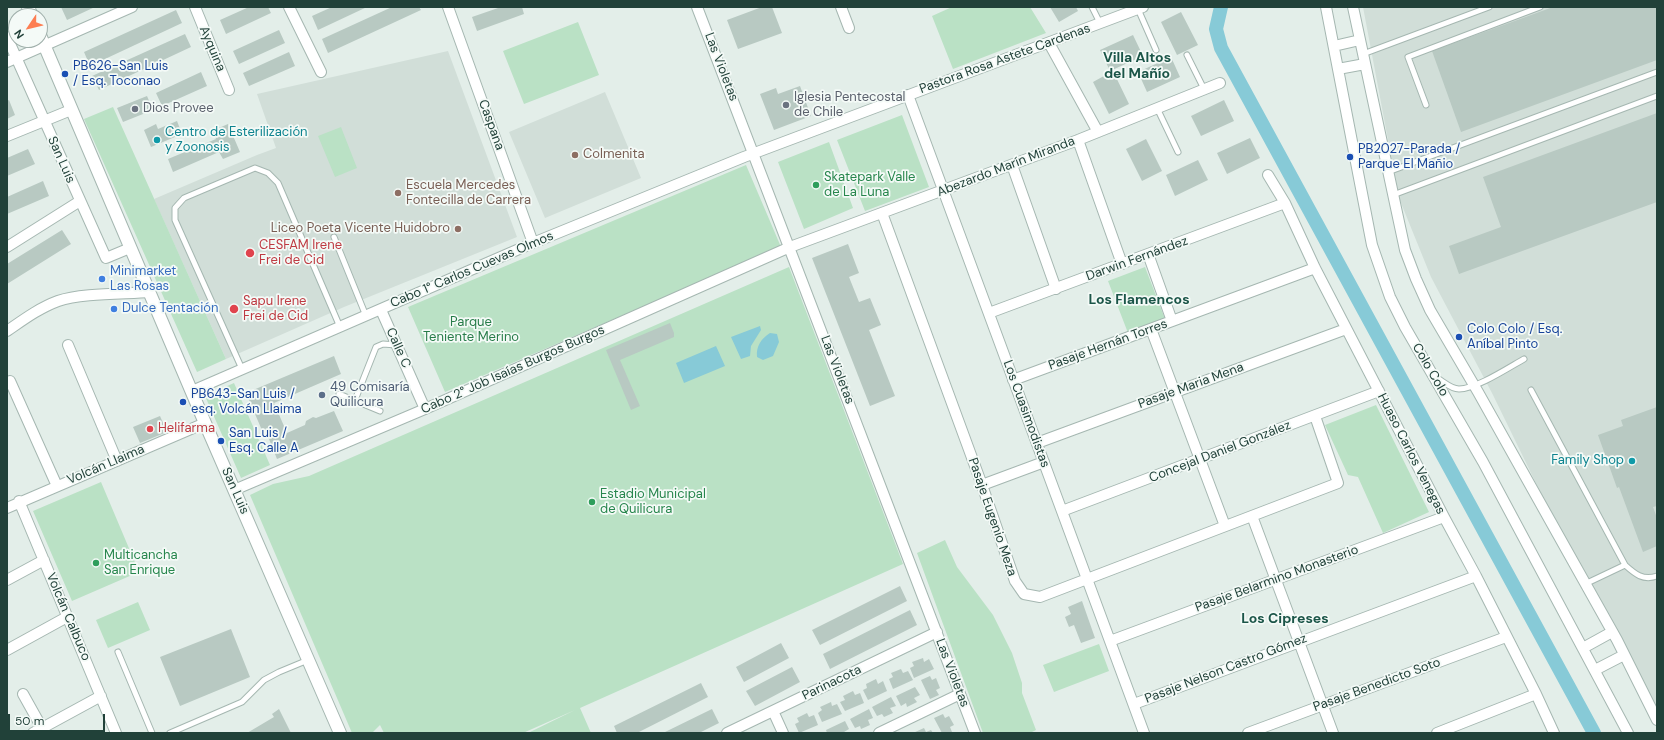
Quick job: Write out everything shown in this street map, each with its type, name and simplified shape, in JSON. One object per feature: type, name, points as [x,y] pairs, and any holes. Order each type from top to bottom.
[{"type":"street","points":[[48,38],[132,7]]},
{"type":"street","name":"Ayquina","points":[[195,7],[229,90]]},
{"type":"street","points":[[288,7],[321,72]]},
{"type":"street","name":"Caspana","points":[[448,7],[534,243]]},
{"type":"street","name":"Las Violetas","points":[[698,7],[975,733]]},
{"type":"street","points":[[842,7],[849,28]]},
{"type":"street","name":"Colo Colo","points":[[1326,7],[1372,245],[1390,297],[1483,462],[1628,733]]},
{"type":"street","points":[[1353,7],[1405,250],[1416,279],[1430,310],[1612,632],[1657,720]]},
{"type":"street","name":"Pastora Rosa Astete Cardenas","points":[[754,153],[1141,8]]},
{"type":"street","name":"San Luis","points":[[7,37],[12,60],[44,121],[106,258],[130,248]]},
{"type":"street","points":[[1334,46],[1360,40]]},
{"type":"street","points":[[1049,43],[1098,132]]},
{"type":"street","points":[[12,60],[30,48]]},
{"type":"street","name":"San Luis","points":[[45,48],[205,424],[340,733]]},
{"type":"street","points":[[1338,69],[1364,59]]},
{"type":"street","name":"Abezardo Marín Miranda","points":[[790,247],[1078,140],[1220,83]]},
{"type":"street","name":"Los Cuasimodistas","points":[[908,95],[1144,733]]},
{"type":"street","points":[[7,136],[71,110]]},
{"type":"street","points":[[1078,140],[1122,264]]},
{"type":"street","name":"Cabo 1° Carlos Cuevas Olmos","points":[[192,391],[534,243],[754,153]]},
{"type":"street","points":[[1012,165],[1056,289]]},
{"type":"street","name":"Huaso Carlos Venegas","points":[[1268,175],[1285,203],[1315,268],[1476,576],[1536,694],[1554,733]]},
{"type":"street","points":[[7,247],[80,201]]},
{"type":"street","name":"Darwin Fernández","points":[[989,314],[1285,203]]},
{"type":"street","name":"Pasaje Eugenio Meza","points":[[882,214],[982,485],[1015,582],[1024,594],[1040,597],[1338,483],[1315,416]]},
{"type":"street","name":"Cabo 2° Job Isaías Burgos Burgos","points":[[234,490],[425,409],[790,247]]},
{"type":"street","points":[[1148,254],[1172,321]]},
{"type":"street","name":"Pasaje Hernán Torres","points":[[1014,380],[1315,268]]},
{"type":"street","points":[[7,331],[41,309],[59,301],[78,297],[150,292]]},
{"type":"street","name":"Calle C","points":[[381,310],[425,409]]},
{"type":"street","points":[[1151,328],[1225,526]]},
{"type":"street","name":"Pasaje Maria Mena","points":[[1037,443],[1346,329]]},
{"type":"street","points":[[68,345],[117,460]]},
{"type":"street","points":[[10,381],[57,486]]},
{"type":"street","name":"Concejal Daniel González","points":[[1062,511],[1379,391]]},
{"type":"street","name":"Volcán Llaima","points":[[7,508],[19,501],[205,424]]},
{"type":"street","points":[[982,485],[1044,462]]},
{"type":"street","name":"Volcán Calbuco","points":[[19,501],[116,733]]},
{"type":"street","points":[[1252,516],[1333,733]]},
{"type":"street","name":"Pasaje Belarmino Monasterio","points":[[1110,641],[1444,517]]},
{"type":"street","points":[[7,580],[44,560]]},
{"type":"street","name":"Pasaje Nelson Castro Gómez","points":[[1134,704],[1476,576]]},
{"type":"street","points":[[7,650],[68,617]]},
{"type":"street","name":"Parinacota","points":[[727,733],[740,730],[773,711],[937,632]]},
{"type":"street","points":[[1583,648],[1612,632]]},
{"type":"street","name":"Pasaje Benedicto Soto","points":[[1248,733],[1506,637]]},
{"type":"street","points":[[1595,670],[1624,655]]},
{"type":"street","points":[[23,694],[42,728]]},
{"type":"street","points":[[879,733],[960,694]]},
{"type":"street","points":[[1437,733],[1536,694]]},
{"type":"street","points":[[33,733],[101,696]]},
{"type":"street","points":[[773,711],[783,733]]},
{"type":"lane","points":[[1092,7],[1100,23]]},
{"type":"lane","points":[[1364,59],[1489,7]]},
{"type":"lane","points":[[1426,105],[1408,57],[1540,7]]},
{"type":"lane","points":[[1141,8],[1156,50]]},
{"type":"lane","points":[[1187,55],[1204,89]]},
{"type":"lane","points":[[1388,172],[1657,72]]},
{"type":"lane","points":[[1393,195],[1657,96]]},
{"type":"lane","points":[[1157,108],[1178,152]]},
{"type":"lane","points":[[242,369],[175,220],[175,208],[184,198],[255,168],[268,173],[278,183],[340,327]]},
{"type":"lane","points":[[334,237],[366,316]]},
{"type":"lane","points":[[354,400],[376,347],[383,344],[396,345]]},
{"type":"lane","points":[[1433,374],[1448,386],[1459,389],[1474,386],[1524,359]]},
{"type":"lane","points":[[1531,390],[1625,564],[1639,577],[1650,578],[1657,576]]},
{"type":"lane","points":[[339,394],[380,411]]},
{"type":"lane","points":[[1585,584],[1625,564]]},
{"type":"lane","points":[[118,652],[152,733]]},
{"type":"lane","points":[[170,733],[242,702],[264,680],[279,672],[309,660]]},
{"type":"shaded area","points":[[1363,7],[1657,7],[1657,723],[1585,584],[1493,395],[1431,277],[1399,198]]},
{"type":"shaded area","name":"Escuela Mercedes Fontecilla de Carrera","points":[[448,51],[517,237],[344,307],[226,359],[154,199],[276,148],[257,94]]},
{"type":"shaded area","name":"Colmenita","points":[[605,92],[641,178],[545,218],[509,132]]},
{"type":"green space","points":[[952,7],[1030,7],[1046,33],[953,69],[932,16]]},
{"type":"green space","points":[[578,22],[599,75],[524,104],[503,51]]},
{"type":"green space","points":[[113,107],[226,359],[197,372],[84,119]]},
{"type":"green space","points":[[902,115],[929,187],[865,211],[837,140]]},
{"type":"green space","points":[[341,127],[357,168],[335,177],[318,136]]},
{"type":"green space","name":"Skatepark Valle de La Luna","points":[[829,142],[853,208],[804,229],[778,162]]},
{"type":"green space","name":"Parque Teniente Merino","points":[[746,165],[781,247],[445,392],[408,307]]},
{"type":"green space","name":"Estadio Municipal de Quilicura","points":[[789,267],[903,564],[580,708],[591,733],[528,733],[575,710],[523,733],[384,733],[380,725],[372,733],[352,733],[250,495],[273,484],[309,476]]},
{"type":"green space","points":[[1145,267],[1165,319],[1128,333],[1108,281]]},
{"type":"green space","points":[[234,383],[270,465],[241,478],[205,396]]},
{"type":"green space","points":[[1376,405],[1429,512],[1383,533],[1358,477],[1348,475],[1325,425]]},
{"type":"green space","points":[[101,482],[139,572],[72,601],[33,511]]},
{"type":"green space","points":[[945,540],[957,567],[993,615],[1012,653],[1022,683],[1022,693],[1036,730],[1030,733],[983,733],[917,553]]},
{"type":"green space","points":[[138,602],[150,630],[108,648],[96,620]]},
{"type":"green space","points":[[1099,644],[1109,671],[1054,692],[1043,665]]},
{"type":"water","points":[[760,326],[761,330],[751,346],[750,356],[741,359],[731,337]]},
{"type":"water","points":[[770,333],[777,334],[779,342],[773,356],[763,360],[757,357],[757,349],[762,340]]},
{"type":"water","points":[[716,346],[725,366],[684,383],[676,363]]},
{"type":"building","points":[[61,7],[95,7],[67,20]]},
{"type":"building","points":[[249,7],[268,7],[271,13],[226,34],[220,20]]},
{"type":"building","points":[[332,7],[367,7],[318,30],[312,16]]},
{"type":"building","points":[[392,7],[419,7],[421,10],[328,53],[322,39]]},
{"type":"building","points":[[501,7],[522,7],[524,14],[477,31],[472,17]]},
{"type":"building","points":[[762,7],[772,7],[782,33],[738,49],[727,20]]},
{"type":"building","points":[[1050,7],[1076,7],[1078,11],[1059,22]]},
{"type":"building","points":[[1553,7],[1657,7],[1657,60],[1461,132],[1432,51]]},
{"type":"building","points":[[176,10],[182,23],[90,66],[84,52]]},
{"type":"building","points":[[1181,12],[1198,45],[1177,55],[1161,22]]},
{"type":"building","points":[[279,30],[285,43],[239,64],[233,51]]},
{"type":"building","points":[[185,34],[191,47],[99,90],[92,76]]},
{"type":"building","points":[[1133,35],[1143,56],[1110,71],[1100,50]]},
{"type":"building","points":[[289,52],[295,66],[249,86],[243,73]]},
{"type":"building","points":[[1171,57],[1180,77],[1147,92],[1138,72]]},
{"type":"building","points":[[1113,71],[1129,104],[1109,114],[1093,82]]},
{"type":"building","points":[[201,72],[207,86],[162,106],[156,93]]},
{"type":"building","name":"Iglesia Pentecostal de Chile","points":[[800,86],[811,116],[774,130],[760,94],[776,88],[778,94]]},
{"type":"building","name":"Dios Provee","points":[[147,96],[153,110],[123,122],[117,108]]},
{"type":"building","points":[[9,100],[15,115],[7,119],[7,101]]},
{"type":"building","points":[[1224,100],[1234,121],[1201,136],[1191,116]]},
{"type":"building","points":[[1657,113],[1657,202],[1459,274],[1449,246],[1501,227],[1483,177]]},
{"type":"building","name":"Centro de Esterilización y Zoonosis","points":[[177,121],[182,134],[151,147],[144,130],[156,124],[158,129]]},
{"type":"building","points":[[228,124],[240,152],[223,159],[219,152],[173,172],[168,159],[216,139],[212,131]]},
{"type":"building","points":[[1250,138],[1260,158],[1227,174],[1217,153]]},
{"type":"building","points":[[1146,139],[1162,171],[1142,181],[1126,149]]},
{"type":"building","points":[[28,149],[35,164],[7,176],[7,158]]},
{"type":"building","points":[[1198,160],[1208,180],[1175,196],[1166,175]]},
{"type":"building","points":[[43,181],[49,196],[7,214],[7,197]]},
{"type":"building","points":[[62,230],[71,244],[7,284],[7,264]]},
{"type":"building","points":[[848,244],[859,273],[849,277],[859,302],[870,298],[881,325],[869,330],[895,396],[870,406],[812,258]]},
{"type":"building","points":[[670,323],[674,337],[620,360],[640,406],[631,410],[606,350]]},
{"type":"building","points":[[334,356],[341,374],[274,403],[287,433],[305,425],[306,421],[313,417],[316,418],[334,411],[343,431],[277,459],[269,439],[264,435],[246,393]]},
{"type":"building","name":"Family Shop","points":[[1657,407],[1657,506],[1653,507],[1657,518],[1657,546],[1643,552],[1619,487],[1617,488],[1598,435],[1623,426],[1621,420]]},
{"type":"building","name":"Helifarma","points":[[160,416],[167,432],[140,443],[133,427]]},
{"type":"building","points":[[900,586],[907,601],[820,645],[812,630]]},
{"type":"building","points":[[1082,601],[1095,638],[1081,643],[1074,625],[1069,627],[1065,617],[1071,614],[1068,607]]},
{"type":"building","points":[[910,610],[917,625],[830,669],[823,654]]},
{"type":"building","points":[[231,629],[250,677],[180,706],[160,657]]},
{"type":"building","points":[[781,643],[789,658],[744,682],[736,667]]},
{"type":"building","points":[[923,658],[924,662],[929,659],[934,669],[914,678],[910,668],[914,666],[912,662]]},
{"type":"building","points":[[792,667],[800,682],[755,706],[746,691]]},
{"type":"building","points":[[901,669],[903,673],[908,671],[913,680],[893,689],[889,679],[893,677],[891,673]]},
{"type":"building","points":[[930,676],[932,680],[936,678],[940,688],[936,690],[939,695],[930,699],[921,680]]},
{"type":"building","points":[[876,679],[878,684],[883,681],[887,691],[868,700],[863,690],[867,688],[866,684]]},
{"type":"building","points":[[701,683],[708,697],[637,733],[617,733],[614,726]]},
{"type":"building","points":[[915,687],[920,695],[914,698],[917,702],[907,707],[906,703],[901,706],[896,696]]},
{"type":"building","points":[[853,691],[855,695],[860,693],[864,703],[845,711],[840,702],[845,700],[843,696]]},
{"type":"building","points":[[891,697],[896,706],[890,708],[893,713],[884,717],[882,714],[877,716],[872,707]]},
{"type":"building","points":[[831,702],[832,706],[837,704],[842,714],[822,722],[818,713],[822,710],[820,707]]},
{"type":"building","points":[[279,709],[291,733],[247,733],[274,717],[272,714]]},
{"type":"building","points":[[712,709],[719,723],[699,733],[663,733]]},
{"type":"building","points":[[869,709],[873,718],[868,720],[870,725],[861,729],[860,726],[855,728],[850,719]]},
{"type":"building","points":[[807,713],[809,717],[814,715],[818,725],[799,733],[795,724],[799,722],[797,718]]},
{"type":"building","points":[[943,714],[945,718],[949,716],[954,725],[950,727],[951,733],[942,733],[934,718]]},
{"type":"building","points":[[845,721],[849,729],[844,732],[845,733],[827,733],[826,730]]},
{"type":"building","points":[[924,728],[926,732],[931,730],[933,733],[913,733]]},
{"type":"waterway","points":[[1221,7],[1216,29],[1221,48],[1594,733]]},
{"type":"place","name":"PB626-San Luis / Esq. Toconao","points":[[65,74]]},
{"type":"place","name":"Iglesia Pentecostal de Chile","points":[[786,105]]},
{"type":"place","name":"Dios Provee","points":[[135,109]]},
{"type":"place","name":"Centro de Esterilización y Zoonosis","points":[[157,140]]},
{"type":"place","name":"Colmenita","points":[[575,155]]},
{"type":"place","name":"PB2027-Parada / Parque El Mañio","points":[[1350,157]]},
{"type":"place","name":"Skatepark Valle de La Luna","points":[[816,185]]},
{"type":"place","name":"Escuela Mercedes Fontecilla de Carrera","points":[[398,193]]},
{"type":"place","name":"Liceo Poeta Vicente Huidobro","points":[[458,229]]},
{"type":"place","name":"CESFAM Irene Frei de Cid","points":[[250,253]]},
{"type":"place","name":"Minimarket Las Rosas","points":[[102,279]]},
{"type":"place","name":"Dulce Tentación","points":[[114,309]]},
{"type":"place","name":"Sapu Irene Frei de Cid","points":[[234,309]]},
{"type":"place","name":"Colo Colo / Esq. Aníbal Pinto","points":[[1459,337]]},
{"type":"place","name":"49 Comisaría Quilicura","points":[[322,395]]},
{"type":"place","name":"PB643-San Luis / esq. Volcán Llaima","points":[[183,402]]},
{"type":"place","name":"Helifarma","points":[[150,429]]},
{"type":"place","name":"San Luis / Esq. Calle A","points":[[221,441]]},
{"type":"place","name":"Family Shop","points":[[1632,461]]},
{"type":"place","name":"Estadio Municipal de Quilicura","points":[[592,502]]},
{"type":"place","name":"Multicancha San Enrique","points":[[96,563]]},
{"type":"district","name":"Villa Altos del Mañío","points":[[1137,66]]},
{"type":"district","name":"Los Flamencos","points":[[1139,300]]},
{"type":"district","name":"Los Cipreses","points":[[1285,619]]}]
